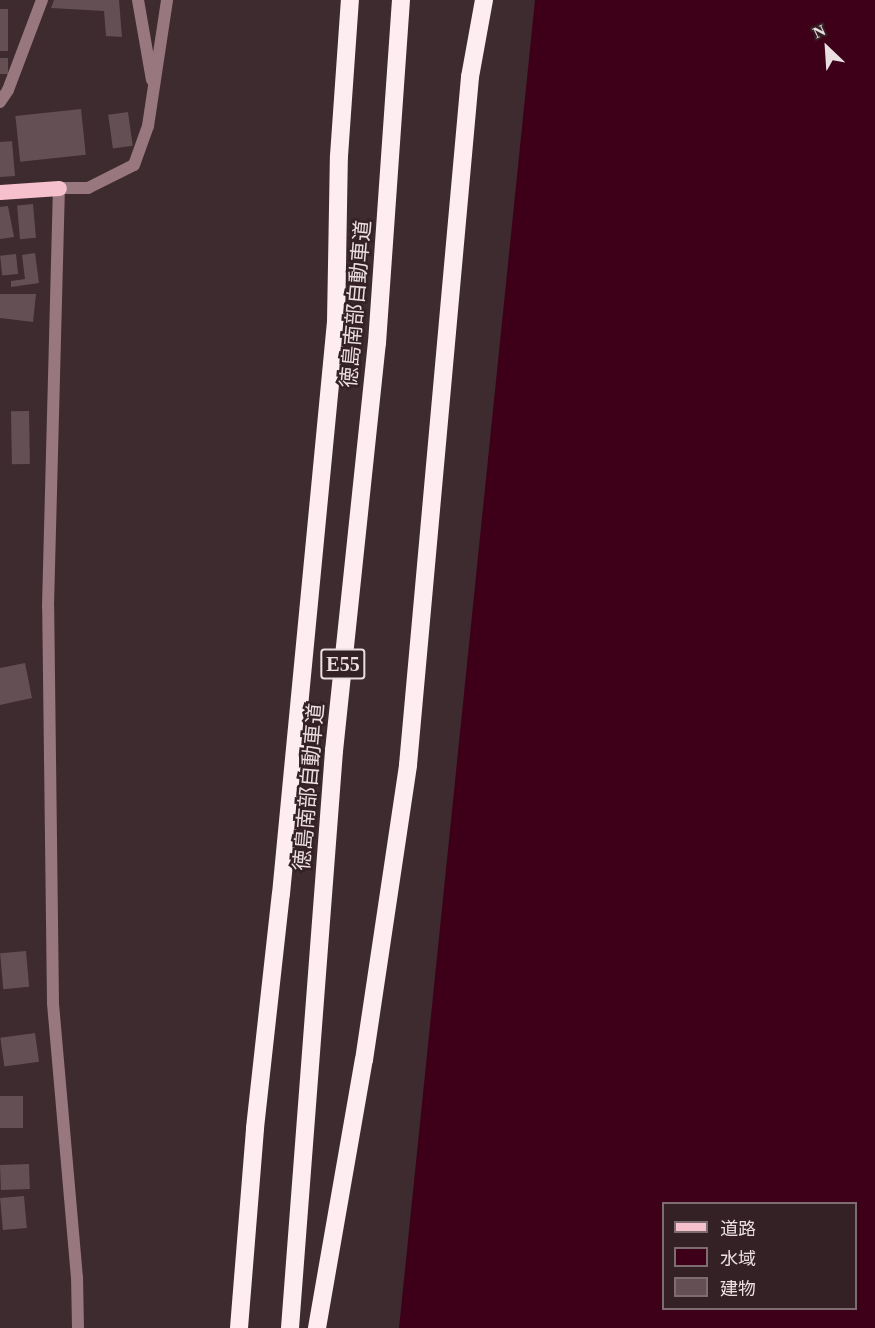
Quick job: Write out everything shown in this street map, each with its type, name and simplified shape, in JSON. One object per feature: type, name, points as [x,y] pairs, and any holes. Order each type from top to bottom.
[{"type":"highway","points":[[239,1328],[255,1128],[281,894],[336,322],[339,156],[351,0]]},
{"type":"highway","name":"徳島南部自動車道","points":[[290,1328],[334,751],[377,343],[401,0]]},
{"type":"highway","points":[[317,1328],[364,1060],[408,765],[470,77],[484,0]]},
{"type":"main road","points":[[0,192],[59,188]]},
{"type":"street","points":[[1,97],[8,90],[42,0]]},
{"type":"street","points":[[138,0],[153,88]]},
{"type":"street","points":[[78,1328],[77,1278],[53,1003],[48,606],[59,188],[88,188],[134,165],[148,126],[167,0]]},
{"type":"water","points":[[535,0],[875,0],[875,1328],[399,1328]]},
{"type":"building","points":[[54,0],[119,0],[122,37],[106,36],[104,11],[51,8]]},
{"type":"building","points":[[0,9],[8,9],[8,51],[0,51]]},
{"type":"building","points":[[0,58],[8,58],[8,74],[0,74]]},
{"type":"building","points":[[81,109],[86,155],[20,162],[15,116]]},
{"type":"building","points":[[128,112],[133,146],[113,148],[108,115]]},
{"type":"building","points":[[12,141],[15,176],[0,177],[0,142]]},
{"type":"building","points":[[33,204],[36,238],[20,239],[17,205]]},
{"type":"building","points":[[8,206],[14,237],[0,239],[0,207]]},
{"type":"building","points":[[35,253],[39,283],[11,287],[11,281],[25,279],[22,255]]},
{"type":"building","points":[[16,254],[18,274],[2,276],[0,256]]},
{"type":"building","points":[[0,294],[36,294],[33,322],[0,318]]},
{"type":"building","points":[[11,411],[29,411],[30,464],[12,464]]},
{"type":"building","points":[[25,663],[32,698],[0,705],[0,668]]},
{"type":"building","points":[[26,951],[29,987],[3,989],[0,953]]},
{"type":"building","points":[[35,1033],[39,1062],[4,1067],[0,1038]]},
{"type":"building","points":[[0,1096],[23,1096],[23,1128],[0,1128]]},
{"type":"building","points":[[29,1164],[30,1189],[1,1190],[0,1165]]},
{"type":"building","points":[[24,1196],[27,1228],[3,1230],[0,1198]]}]
